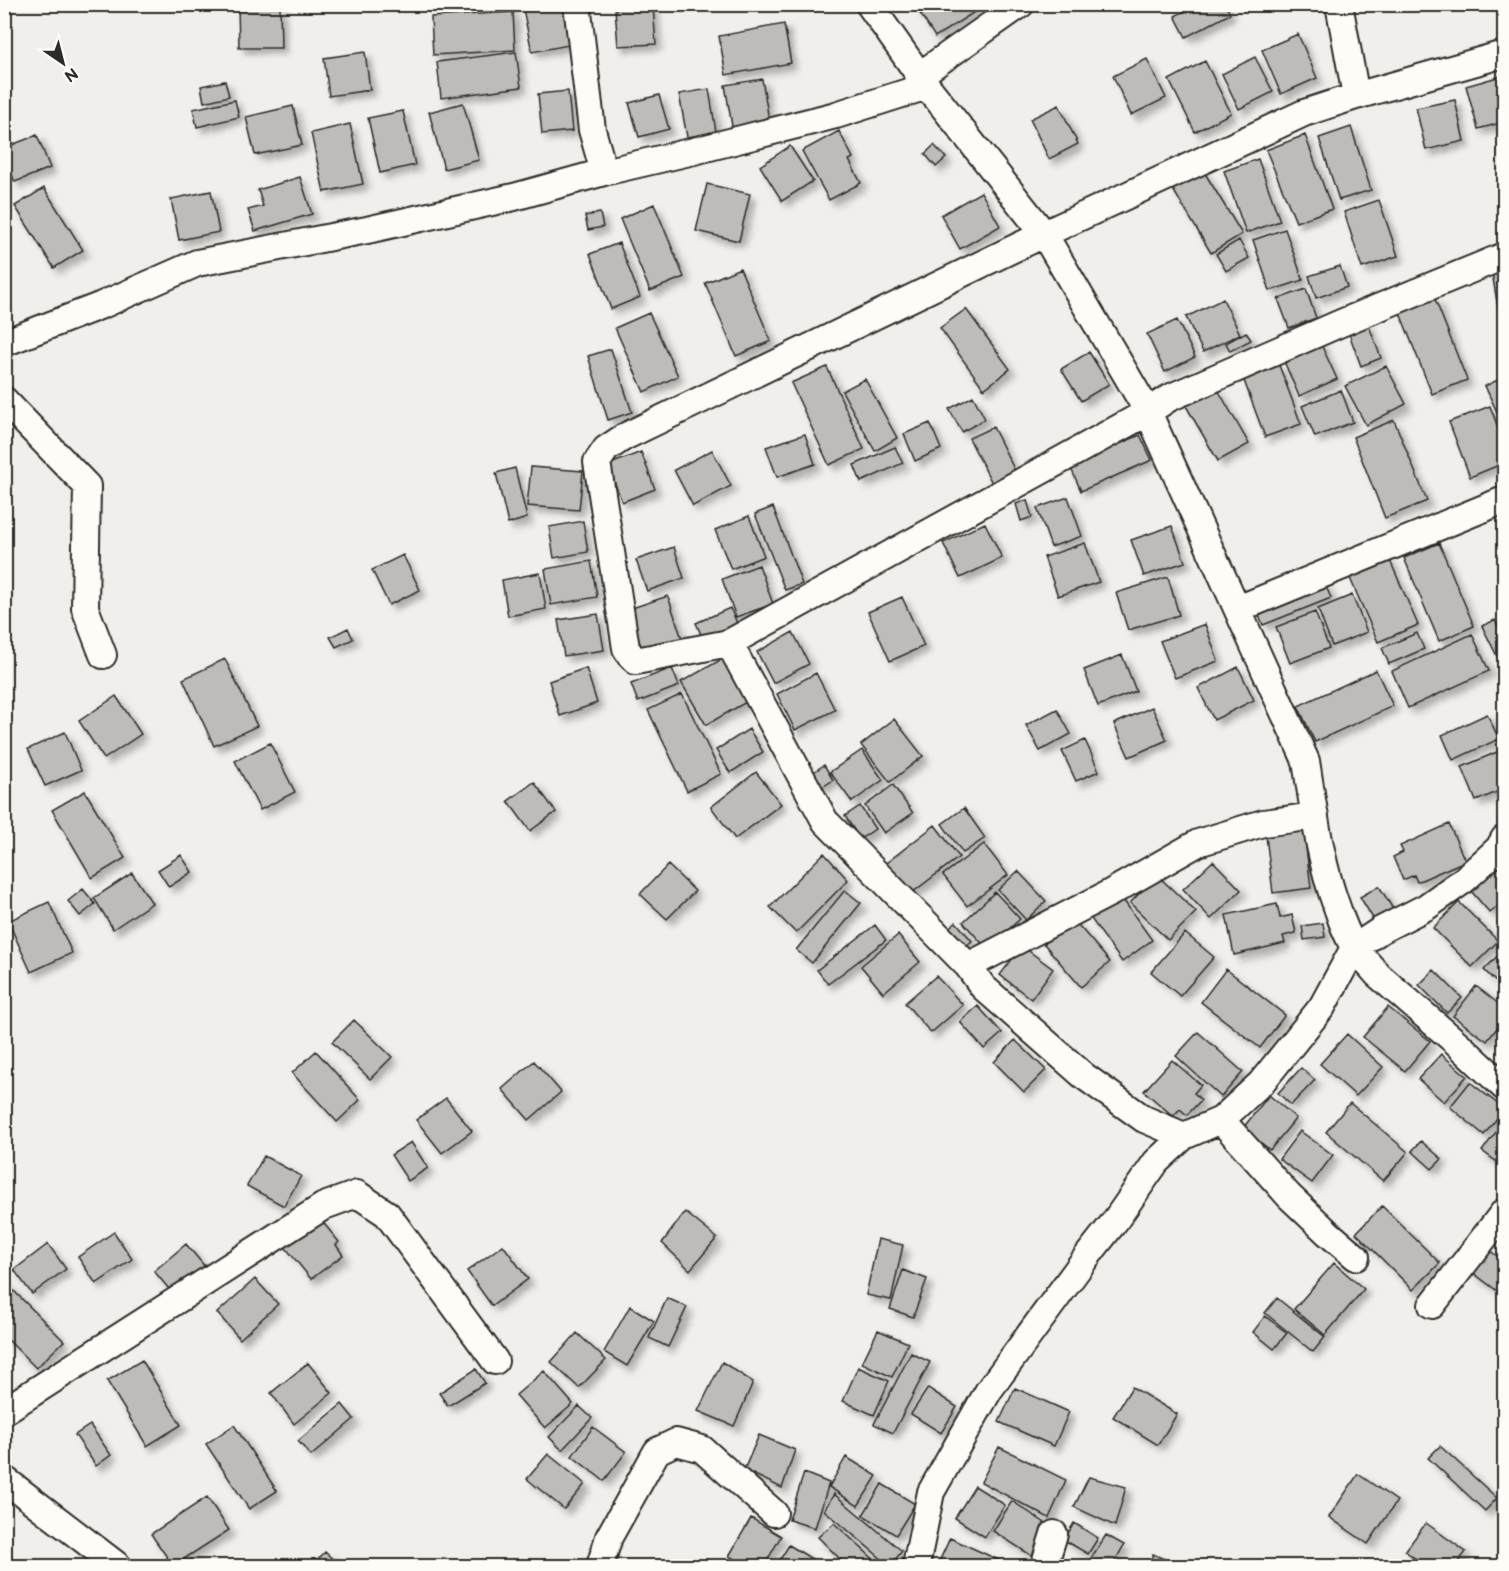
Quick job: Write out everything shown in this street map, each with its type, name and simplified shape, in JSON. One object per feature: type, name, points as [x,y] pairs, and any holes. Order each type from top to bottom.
[{"type":"street","points":[[577,4],[592,130],[604,172]]},
{"type":"street","points":[[869,4],[924,80],[1044,234],[1148,412],[1306,762],[1323,860],[1337,909],[1354,948],[1378,975],[1504,1087]]},
{"type":"street","points":[[4,343],[102,305],[197,263],[367,230],[514,197],[604,172],[836,115],[924,80],[1021,4]]},
{"type":"street","points":[[1339,4],[1356,96]]},
{"type":"street","points":[[1504,54],[1304,113],[1044,234],[624,437],[606,449],[597,462],[626,648],[636,661],[729,643],[1148,412],[1169,398],[1341,323],[1504,256]]},
{"type":"street","points":[[4,400],[87,486],[85,608],[103,655]]},
{"type":"street","points":[[1238,609],[1504,500]]},
{"type":"street","points":[[729,643],[825,821],[968,966],[983,987],[1084,1076],[1144,1119],[1184,1136]]},
{"type":"street","points":[[968,966],[1110,893],[1198,843],[1263,823],[1314,816]]},
{"type":"street","points":[[916,1566],[931,1492],[988,1390],[1115,1221],[1156,1162],[1184,1136],[1221,1120],[1261,1083],[1322,1007],[1354,948],[1445,894],[1499,848],[1504,839]]},
{"type":"street","points":[[1221,1120],[1289,1196],[1356,1257]]},
{"type":"street","points":[[4,1411],[324,1206],[357,1194],[387,1214],[495,1361]]},
{"type":"street","points":[[1432,1305],[1504,1212]]},
{"type":"street","points":[[600,1566],[609,1538],[657,1451],[676,1442],[702,1449],[774,1513]]},
{"type":"street","points":[[4,1479],[118,1566]]},
{"type":"street","points":[[1046,1566],[1054,1534]]},
{"type":"building","points":[[478,4],[510,4],[509,12],[477,7]]},
{"type":"building","points":[[547,4],[562,4],[569,45],[532,52],[523,9]]},
{"type":"building","points":[[914,4],[972,4],[976,11],[935,37]]},
{"type":"building","points":[[1198,4],[1225,4],[1230,14],[1186,37],[1175,16]]},
{"type":"building","points":[[1496,4],[1504,4],[1504,27],[1503,27]]},
{"type":"building","points":[[280,5],[281,48],[239,48],[238,6]]},
{"type":"building","points":[[653,6],[656,44],[618,46],[615,9]]},
{"type":"building","points":[[513,12],[515,50],[433,55],[431,17]]},
{"type":"building","points":[[784,24],[791,63],[726,75],[719,36]]},
{"type":"building","points":[[1298,34],[1317,78],[1281,94],[1262,50]]},
{"type":"building","points":[[365,52],[370,90],[329,96],[324,58]]},
{"type":"building","points":[[516,52],[521,87],[441,98],[437,62]]},
{"type":"building","points":[[1255,57],[1273,92],[1239,109],[1222,74]]},
{"type":"building","points":[[1147,59],[1166,98],[1131,115],[1113,76]]},
{"type":"building","points":[[1205,61],[1231,113],[1195,132],[1169,80]]},
{"type":"building","points":[[1501,76],[1504,88],[1504,122],[1478,129],[1466,86]]},
{"type":"building","points":[[762,79],[770,126],[733,132],[725,85]]},
{"type":"building","points":[[225,81],[229,96],[204,102],[201,86]]},
{"type":"building","points":[[709,89],[716,132],[687,137],[679,94]]},
{"type":"building","points":[[568,91],[572,131],[542,134],[538,94]]},
{"type":"building","points":[[659,95],[669,129],[639,137],[629,103]]},
{"type":"building","points":[[235,100],[239,117],[197,127],[193,109]]},
{"type":"building","points":[[1455,100],[1464,141],[1426,150],[1416,108]]},
{"type":"building","points":[[463,103],[479,160],[444,169],[429,112]]},
{"type":"building","points":[[1059,105],[1078,144],[1049,159],[1030,119]]},
{"type":"building","points":[[293,106],[302,145],[255,155],[246,117]]},
{"type":"building","points":[[403,111],[415,165],[380,173],[368,118]]},
{"type":"building","points":[[350,124],[363,184],[324,192],[311,133]]},
{"type":"building","points":[[1351,127],[1371,190],[1339,200],[1319,138]]},
{"type":"building","points":[[839,131],[853,158],[849,160],[861,183],[829,200],[802,151]]},
{"type":"building","points":[[37,135],[50,168],[15,182],[4,156],[4,148]]},
{"type":"building","points":[[1305,135],[1332,209],[1296,222],[1266,150]]},
{"type":"building","points":[[934,145],[946,158],[936,167],[925,154]]},
{"type":"building","points":[[790,146],[813,181],[782,201],[760,166]]},
{"type":"building","points":[[1258,159],[1280,221],[1246,233],[1224,171]]},
{"type":"building","points":[[1203,170],[1242,234],[1211,253],[1172,188]]},
{"type":"building","points":[[300,177],[312,214],[255,231],[248,210],[263,206],[258,190]]},
{"type":"building","points":[[707,184],[750,194],[739,241],[696,231]]},
{"type":"building","points":[[44,188],[83,250],[54,268],[15,206]]},
{"type":"building","points":[[211,191],[219,232],[179,240],[171,199]]},
{"type":"building","points":[[981,192],[1000,226],[960,249],[941,215]]},
{"type":"building","points":[[1379,200],[1398,256],[1362,268],[1344,212]]},
{"type":"building","points":[[654,204],[684,277],[650,291],[620,219]]},
{"type":"building","points":[[600,213],[603,227],[588,230],[585,216]]},
{"type":"building","points":[[1285,229],[1303,280],[1270,291],[1253,240]]},
{"type":"building","points":[[1239,240],[1249,258],[1226,271],[1216,254]]},
{"type":"building","points":[[619,243],[640,297],[611,309],[590,254]]},
{"type":"building","points":[[1340,266],[1347,287],[1316,298],[1309,276]]},
{"type":"building","points":[[740,268],[771,341],[736,356],[705,283]]},
{"type":"building","points":[[1504,271],[1504,342],[1492,273]]},
{"type":"building","points":[[1306,289],[1316,318],[1289,328],[1278,299]]},
{"type":"building","points":[[1223,299],[1240,334],[1203,352],[1186,317]]},
{"type":"building","points":[[1435,299],[1467,380],[1432,394],[1400,313]]},
{"type":"building","points":[[966,309],[1010,369],[984,389],[940,328]]},
{"type":"building","points":[[649,313],[678,376],[644,392],[615,328]]},
{"type":"building","points":[[1177,320],[1195,357],[1165,372],[1147,334]]},
{"type":"building","points":[[1368,323],[1381,358],[1361,366],[1348,331]]},
{"type":"building","points":[[1246,332],[1251,340],[1230,351],[1226,343]]},
{"type":"building","points":[[1320,342],[1337,379],[1299,396],[1283,359]]},
{"type":"building","points":[[611,349],[632,412],[608,420],[588,356]]},
{"type":"building","points":[[1089,352],[1109,384],[1081,401],[1061,369]]},
{"type":"building","points":[[1279,365],[1301,424],[1265,437],[1243,378]]},
{"type":"building","points":[[1386,366],[1406,404],[1366,425],[1345,386]]},
{"type":"building","points":[[827,367],[864,449],[829,465],[791,383]]},
{"type":"building","points":[[1504,377],[1504,408],[1497,412],[1485,386]]},
{"type":"building","points":[[865,379],[897,438],[875,451],[842,391]]},
{"type":"building","points":[[1217,388],[1249,444],[1218,461],[1186,406]]},
{"type":"building","points":[[1341,390],[1353,422],[1315,437],[1302,406]]},
{"type":"building","points":[[973,396],[985,419],[962,432],[949,409]]},
{"type":"building","points":[[1490,406],[1504,444],[1504,463],[1470,477],[1449,422]]},
{"type":"building","points":[[1394,420],[1427,501],[1385,518],[1353,437]]},
{"type":"building","points":[[930,423],[941,449],[915,461],[904,434]]},
{"type":"building","points":[[993,427],[1016,473],[993,485],[969,438]]},
{"type":"building","points":[[805,434],[815,464],[777,477],[766,447]]},
{"type":"building","points":[[1140,435],[1152,460],[1081,491],[1070,466]]},
{"type":"building","points":[[895,447],[903,463],[861,482],[854,465]]},
{"type":"building","points":[[712,450],[731,486],[693,506],[674,470]]},
{"type":"building","points":[[641,452],[655,489],[622,502],[608,465]]},
{"type":"building","points":[[531,467],[583,471],[579,510],[527,506]]},
{"type":"building","points":[[515,468],[527,518],[508,524],[496,473]]},
{"type":"building","points":[[1068,497],[1082,536],[1051,547],[1037,508]]},
{"type":"building","points":[[1027,500],[1032,517],[1021,521],[1016,504]]},
{"type":"building","points":[[773,507],[802,584],[785,590],[755,514]]},
{"type":"building","points":[[749,516],[764,556],[731,569],[715,530]]},
{"type":"building","points":[[583,521],[588,552],[554,558],[549,527]]},
{"type":"building","points":[[985,523],[1002,558],[960,578],[943,543]]},
{"type":"building","points":[[1172,526],[1185,562],[1144,576],[1131,540]]},
{"type":"building","points":[[1085,543],[1099,582],[1058,596],[1044,557]]},
{"type":"building","points":[[1439,543],[1474,626],[1439,641],[1404,558]]},
{"type":"building","points":[[674,547],[684,578],[647,591],[636,560]]},
{"type":"building","points":[[403,555],[420,590],[389,605],[372,570]]},
{"type":"building","points":[[1389,558],[1418,625],[1378,642],[1349,576]]},
{"type":"building","points":[[591,561],[597,597],[551,605],[545,569]]},
{"type":"building","points":[[759,565],[773,604],[736,617],[722,579]]},
{"type":"building","points":[[540,573],[546,609],[508,616],[502,580]]},
{"type":"building","points":[[1168,577],[1179,615],[1128,630],[1116,593]]},
{"type":"building","points":[[1325,584],[1331,598],[1263,625],[1257,610]]},
{"type":"building","points":[[1352,595],[1367,632],[1332,646],[1318,609]]},
{"type":"building","points":[[668,596],[682,639],[643,653],[629,609]]},
{"type":"building","points":[[902,597],[924,646],[890,661],[868,612]]},
{"type":"building","points":[[730,608],[738,625],[703,639],[696,623]]},
{"type":"building","points":[[1315,612],[1329,648],[1290,663],[1276,627]]},
{"type":"building","points":[[598,614],[604,650],[564,656],[558,620]]},
{"type":"building","points":[[1495,620],[1504,639],[1504,655],[1498,658],[1482,626]]},
{"type":"building","points":[[1205,624],[1218,661],[1175,678],[1160,641]]},
{"type":"building","points":[[348,628],[353,639],[336,647],[330,637]]},
{"type":"building","points":[[793,632],[809,664],[773,683],[757,652]]},
{"type":"building","points":[[1417,633],[1424,649],[1389,664],[1382,648]]},
{"type":"building","points":[[1472,634],[1489,671],[1408,708],[1392,671]]},
{"type":"building","points":[[1122,655],[1136,691],[1098,706],[1084,670]]},
{"type":"building","points":[[724,658],[748,701],[706,725],[681,682]]},
{"type":"building","points":[[225,659],[257,726],[214,746],[183,679]]},
{"type":"building","points":[[1238,667],[1254,700],[1214,720],[1198,688]]},
{"type":"building","points":[[586,668],[597,703],[560,716],[549,681]]},
{"type":"building","points":[[672,668],[679,686],[638,702],[631,684]]},
{"type":"building","points":[[1376,670],[1393,706],[1315,742],[1298,706]]},
{"type":"building","points":[[816,673],[835,710],[795,730],[777,694]]},
{"type":"building","points":[[682,694],[721,774],[687,791],[648,710]]},
{"type":"building","points":[[116,696],[141,734],[104,759],[79,721]]},
{"type":"building","points":[[1152,707],[1167,740],[1129,757],[1114,724]]},
{"type":"building","points":[[1057,709],[1071,734],[1040,751],[1026,725]]},
{"type":"building","points":[[1487,714],[1499,739],[1453,760],[1442,735]]},
{"type":"building","points":[[894,719],[923,756],[890,782],[861,745]]},
{"type":"building","points":[[749,729],[763,752],[730,773],[716,750]]},
{"type":"building","points":[[65,732],[81,770],[45,786],[28,749]]},
{"type":"building","points":[[1085,740],[1099,771],[1076,781],[1062,751]]},
{"type":"building","points":[[270,743],[295,792],[260,810],[235,761]]},
{"type":"building","points":[[1504,749],[1504,789],[1476,801],[1462,767]]},
{"type":"building","points":[[862,750],[883,780],[852,802],[830,772]]},
{"type":"building","points":[[824,765],[833,780],[821,788],[812,773]]},
{"type":"building","points":[[756,772],[781,804],[735,839],[711,807]]},
{"type":"building","points":[[534,782],[556,812],[530,831],[508,801]]},
{"type":"building","points":[[893,785],[913,813],[884,833],[865,806]]},
{"type":"building","points":[[85,791],[125,858],[92,878],[52,810]]},
{"type":"building","points":[[860,806],[875,829],[860,839],[845,816]]},
{"type":"building","points":[[964,808],[985,838],[963,853],[942,824]]},
{"type":"building","points":[[1449,824],[1465,861],[1417,882],[1414,875],[1403,880],[1393,857],[1403,852],[1400,846]]},
{"type":"building","points":[[935,825],[959,857],[909,895],[885,864]]},
{"type":"building","points":[[1304,831],[1311,888],[1273,893],[1266,836]]},
{"type":"building","points":[[984,844],[1008,875],[967,906],[943,875]]},
{"type":"building","points":[[824,853],[848,880],[796,933],[770,907]]},
{"type":"building","points":[[181,855],[192,872],[169,887],[158,870]]},
{"type":"building","points":[[1213,861],[1241,890],[1211,919],[1183,889]]},
{"type":"building","points":[[668,865],[695,891],[667,919],[640,894]]},
{"type":"building","points":[[1502,865],[1504,868],[1504,901],[1490,913],[1471,891]]},
{"type":"building","points":[[1018,871],[1046,901],[1026,920],[998,890]]},
{"type":"building","points":[[132,873],[152,903],[113,929],[94,898]]},
{"type":"building","points":[[1157,875],[1196,912],[1168,940],[1130,903]]},
{"type":"building","points":[[1379,886],[1393,909],[1374,920],[1360,897]]},
{"type":"building","points":[[83,889],[95,904],[80,916],[68,901]]},
{"type":"building","points":[[845,890],[861,903],[812,963],[796,950]]},
{"type":"building","points":[[995,892],[1020,919],[987,949],[963,922]]},
{"type":"building","points":[[1119,894],[1152,940],[1122,962],[1089,916]]},
{"type":"building","points":[[49,902],[72,953],[31,972],[8,921]]},
{"type":"building","points":[[1459,902],[1498,941],[1472,967],[1433,928]]},
{"type":"building","points":[[1277,904],[1280,918],[1292,915],[1296,933],[1283,936],[1285,943],[1234,955],[1226,915]]},
{"type":"building","points":[[1073,919],[1110,962],[1081,987],[1044,944]]},
{"type":"building","points":[[956,922],[972,941],[960,951],[944,931]]},
{"type":"building","points":[[1323,923],[1325,937],[1304,940],[1302,926]]},
{"type":"building","points":[[875,925],[886,940],[828,984],[817,970]]},
{"type":"building","points":[[1185,933],[1214,957],[1180,996],[1151,972]]},
{"type":"building","points":[[898,935],[920,962],[883,993],[861,966]]},
{"type":"building","points":[[1022,946],[1053,969],[1031,999],[1000,975]]},
{"type":"building","points":[[1504,949],[1504,990],[1484,970]]},
{"type":"building","points":[[1226,969],[1285,1015],[1260,1048],[1201,1002]]},
{"type":"building","points":[[1434,970],[1462,998],[1447,1013],[1419,985]]},
{"type":"building","points":[[936,976],[963,1005],[931,1033],[905,1003]]},
{"type":"building","points":[[1476,986],[1504,1008],[1504,1019],[1487,1041],[1453,1016]]},
{"type":"building","points":[[978,1006],[1002,1033],[984,1049],[960,1022]]},
{"type":"building","points":[[1388,1007],[1430,1041],[1405,1071],[1363,1037]]},
{"type":"building","points":[[354,1020],[392,1057],[370,1079],[332,1042]]},
{"type":"building","points":[[1198,1032],[1243,1072],[1221,1097],[1176,1056]]},
{"type":"building","points":[[1347,1034],[1383,1067],[1356,1096],[1320,1064]]},
{"type":"building","points":[[1015,1040],[1046,1070],[1024,1092],[994,1062]]},
{"type":"building","points":[[316,1051],[360,1100],[337,1122],[292,1073]]},
{"type":"building","points":[[1441,1054],[1467,1076],[1444,1102],[1418,1079]]},
{"type":"building","points":[[1172,1060],[1201,1085],[1194,1093],[1201,1100],[1187,1115],[1180,1109],[1173,1116],[1144,1091]]},
{"type":"building","points":[[534,1061],[561,1092],[529,1120],[502,1089]]},
{"type":"building","points":[[1301,1068],[1315,1080],[1291,1105],[1278,1093]]},
{"type":"building","points":[[1470,1082],[1504,1109],[1484,1135],[1450,1107]]},
{"type":"building","points":[[1269,1095],[1296,1118],[1270,1150],[1243,1128]]},
{"type":"building","points":[[446,1098],[472,1131],[442,1153],[416,1120]]},
{"type":"building","points":[[1350,1103],[1408,1152],[1383,1181],[1326,1132]]},
{"type":"building","points":[[1504,1121],[1504,1167],[1482,1151]]},
{"type":"building","points":[[1300,1131],[1333,1155],[1312,1183],[1279,1159]]},
{"type":"building","points":[[1421,1141],[1442,1159],[1432,1169],[1412,1151]]},
{"type":"building","points":[[411,1142],[428,1168],[408,1181],[391,1155]]},
{"type":"building","points":[[264,1156],[301,1176],[284,1206],[247,1186]]},
{"type":"building","points":[[1382,1206],[1440,1263],[1413,1290],[1356,1233]]},
{"type":"building","points":[[685,1212],[717,1238],[690,1270],[662,1243]]},
{"type":"building","points":[[321,1220],[339,1242],[336,1245],[343,1255],[311,1279],[285,1247]]},
{"type":"building","points":[[114,1232],[132,1259],[96,1284],[78,1257]]},
{"type":"building","points":[[878,1239],[903,1245],[891,1300],[866,1295]]},
{"type":"building","points":[[48,1244],[66,1269],[32,1294],[14,1270]]},
{"type":"building","points":[[186,1244],[206,1268],[174,1295],[154,1271]]},
{"type":"building","points":[[503,1245],[528,1279],[492,1306],[467,1271]]},
{"type":"building","points":[[1489,1250],[1504,1261],[1504,1296],[1472,1272]]},
{"type":"building","points":[[1334,1263],[1364,1289],[1325,1335],[1294,1309]]},
{"type":"building","points":[[903,1270],[927,1279],[913,1317],[890,1309]]},
{"type":"building","points":[[255,1279],[278,1304],[240,1339],[217,1313]]},
{"type":"building","points":[[4,1281],[64,1341],[36,1368],[4,1336]]},
{"type":"building","points":[[667,1298],[687,1307],[668,1347],[649,1338]]},
{"type":"building","points":[[1277,1298],[1325,1337],[1313,1352],[1265,1313]]},
{"type":"building","points":[[630,1306],[654,1321],[627,1366],[604,1352]]},
{"type":"building","points":[[1265,1316],[1287,1333],[1274,1349],[1253,1332]]},
{"type":"building","points":[[878,1330],[908,1343],[892,1377],[862,1363]]},
{"type":"building","points":[[577,1333],[606,1360],[579,1388],[551,1362]]},
{"type":"building","points":[[911,1353],[930,1362],[893,1433],[874,1424]]},
{"type":"building","points":[[142,1360],[181,1425],[147,1446],[107,1381]]},
{"type":"building","points":[[722,1362],[753,1382],[734,1426],[698,1411]]},
{"type":"building","points":[[308,1363],[332,1393],[294,1424],[271,1393]]},
{"type":"building","points":[[858,1367],[889,1381],[874,1415],[843,1401]]},
{"type":"building","points":[[476,1369],[485,1383],[448,1406],[439,1393]]},
{"type":"building","points":[[544,1371],[573,1404],[545,1428],[516,1395]]},
{"type":"building","points":[[1132,1387],[1177,1414],[1158,1445],[1113,1417]]},
{"type":"building","points":[[928,1388],[957,1407],[941,1433],[911,1414]]},
{"type":"building","points":[[1015,1388],[1069,1412],[1054,1446],[999,1422]]},
{"type":"building","points":[[342,1404],[354,1419],[311,1456],[298,1441]]},
{"type":"building","points":[[579,1406],[592,1418],[562,1450],[549,1437]]},
{"type":"building","points":[[90,1425],[111,1455],[96,1466],[75,1435]]},
{"type":"building","points":[[234,1425],[277,1491],[249,1509],[206,1444]]},
{"type":"building","points":[[593,1427],[626,1452],[604,1481],[572,1456]]},
{"type":"building","points":[[759,1435],[795,1450],[782,1488],[744,1470]]},
{"type":"building","points":[[1440,1446],[1497,1498],[1485,1511],[1428,1458]]},
{"type":"building","points":[[999,1447],[1066,1480],[1049,1518],[981,1482]]},
{"type":"building","points":[[548,1454],[585,1484],[564,1509],[527,1479]]},
{"type":"building","points":[[846,1457],[877,1476],[858,1506],[829,1487]]},
{"type":"building","points":[[804,1473],[829,1483],[815,1528],[789,1520]]},
{"type":"building","points":[[1358,1474],[1397,1501],[1368,1544],[1329,1517]]},
{"type":"building","points":[[1089,1477],[1126,1487],[1115,1526],[1074,1507]]},
{"type":"building","points":[[882,1484],[915,1504],[896,1535],[863,1515]]},
{"type":"building","points":[[975,1486],[1005,1505],[985,1537],[955,1518]]},
{"type":"building","points":[[834,1494],[902,1551],[890,1566],[824,1510]]},
{"type":"building","points":[[207,1497],[229,1530],[173,1566],[151,1534]]},
{"type":"building","points":[[1012,1501],[1051,1527],[1032,1556],[993,1531]]},
{"type":"building","points":[[751,1518],[781,1536],[764,1566],[748,1566],[729,1556]]},
{"type":"building","points":[[834,1523],[881,1566],[847,1566],[818,1537]]},
{"type":"building","points":[[1074,1523],[1098,1538],[1088,1554],[1064,1540]]},
{"type":"building","points":[[1426,1523],[1466,1552],[1455,1566],[1426,1566],[1405,1551]]},
{"type":"building","points":[[1106,1535],[1124,1545],[1112,1566],[1086,1566]]},
{"type":"building","points":[[950,1538],[1012,1566],[937,1566]]},
{"type":"building","points":[[789,1545],[820,1564],[818,1566],[776,1566]]},
{"type":"building","points":[[325,1552],[340,1566],[311,1566]]},
{"type":"building","points":[[1153,1554],[1179,1566],[1148,1566]]}]
